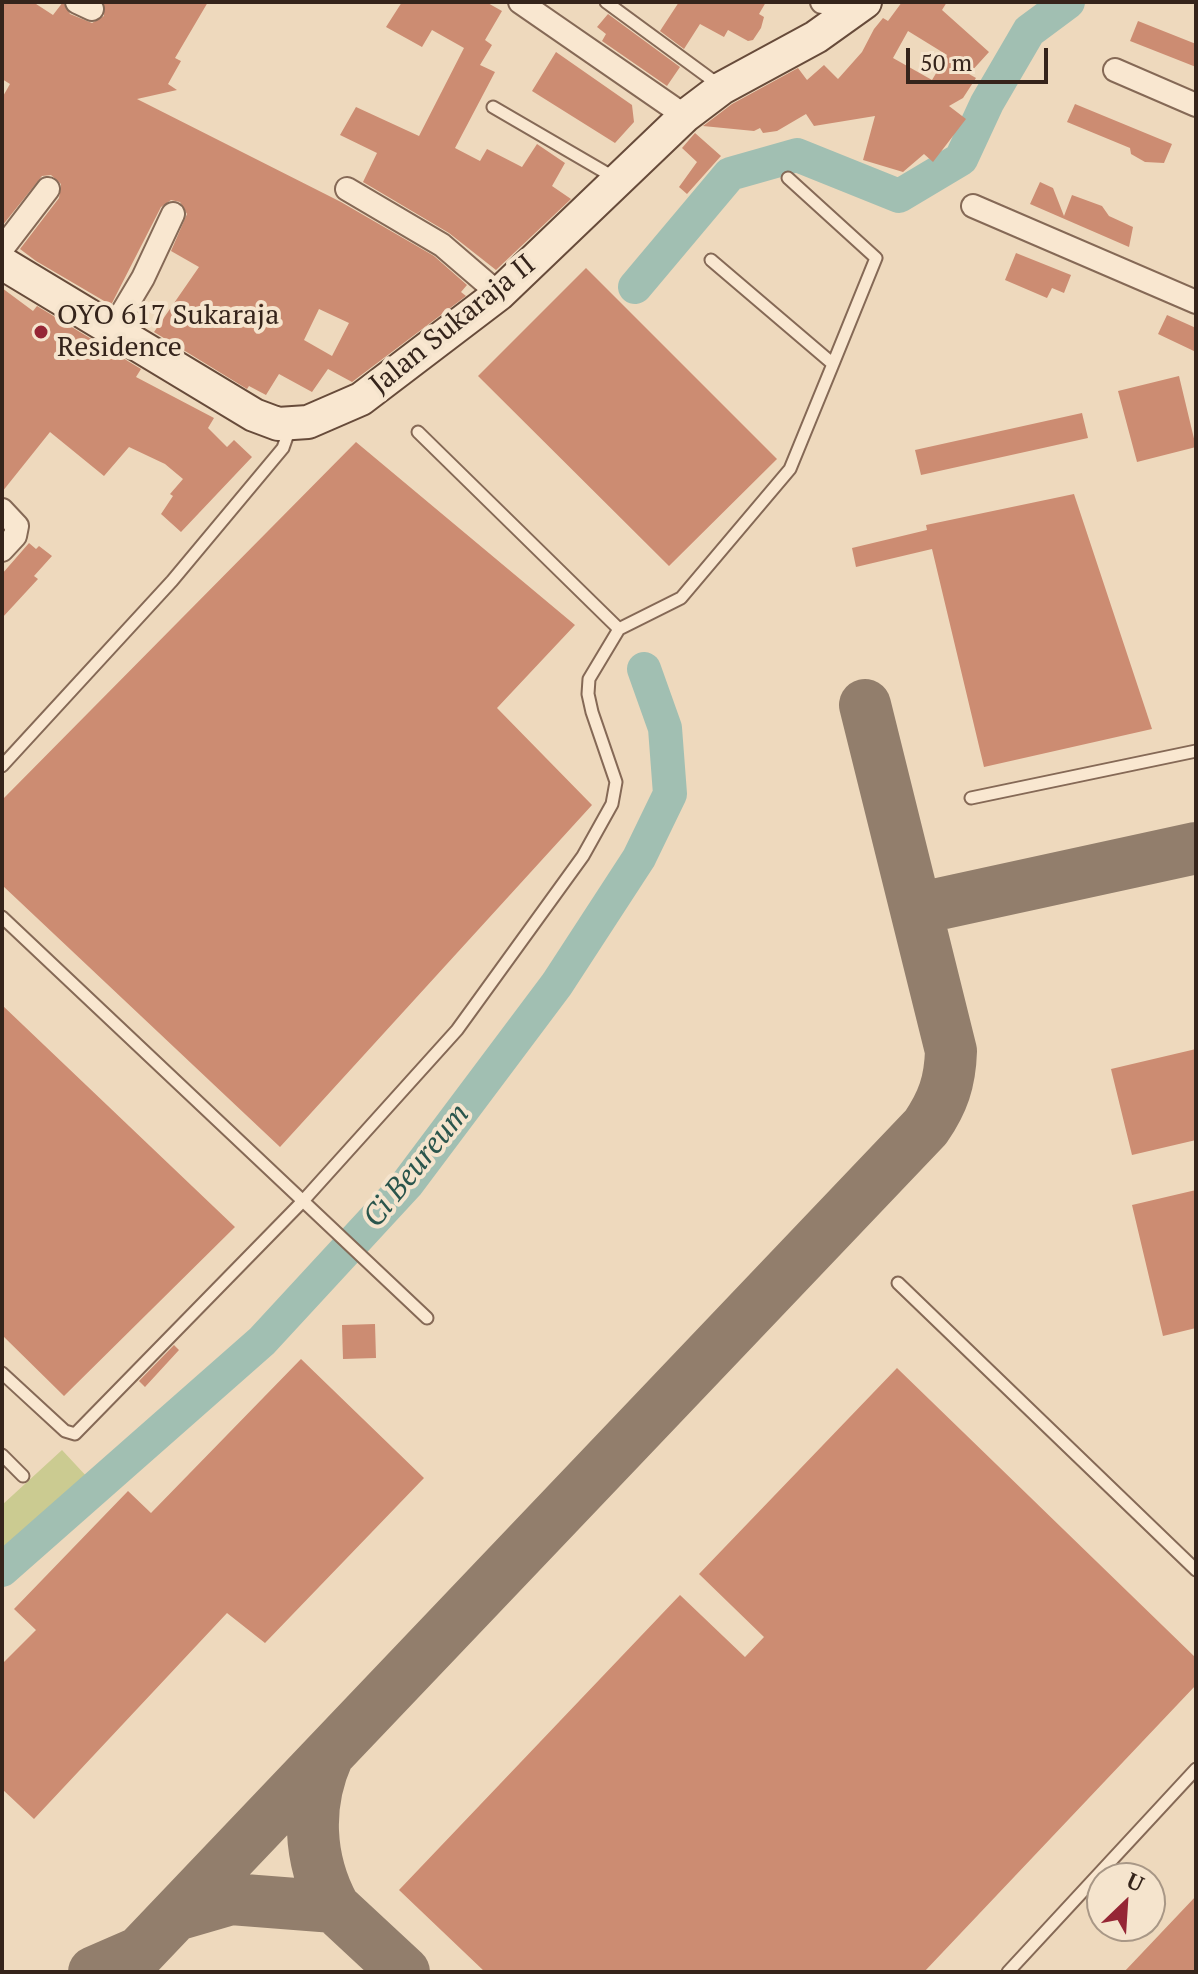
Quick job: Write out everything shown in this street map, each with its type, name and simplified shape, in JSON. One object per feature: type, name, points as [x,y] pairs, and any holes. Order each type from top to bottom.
[{"type":"main road","name":"Jalan Sukaraja II","points":[[291,424],[308,422],[361,399],[499,294],[685,116],[722,88],[816,37],[846,5]]},
{"type":"main road","points":[[2,263],[254,415],[266,421],[291,424]]},
{"type":"street","points":[[520,2],[685,116]]},
{"type":"street","points":[[822,2],[846,5]]},
{"type":"street","points":[[1115,70],[1196,105]]},
{"type":"street","points":[[2,249],[48,189]]},
{"type":"street","points":[[347,189],[442,245],[499,294]]},
{"type":"street","points":[[973,206],[1196,302]]},
{"type":"street","points":[[112,330],[143,278],[173,214]]},
{"type":"street","points":[[2,510],[17,526],[15,536],[2,550]]},
{"type":"lane","points":[[606,2],[722,88]]},
{"type":"lane","points":[[493,107],[619,180]]},
{"type":"lane","points":[[2,1373],[65,1431],[75,1434],[302,1202],[457,1030],[583,856],[612,804],[615,772],[588,694],[589,679],[619,629],[681,598],[790,469],[876,258],[788,178]]},
{"type":"lane","points":[[711,260],[833,364]]},
{"type":"lane","points":[[2,766],[172,581],[283,448],[291,424]]},
{"type":"lane","points":[[418,432],[619,629]]},
{"type":"lane","points":[[971,798],[1196,751]]},
{"type":"lane","points":[[2,917],[427,1318]]},
{"type":"lane","points":[[898,1283],[1196,1570]]},
{"type":"lane","points":[[2,1455],[23,1476]]},
{"type":"lane","points":[[1008,1972],[1196,1769]]},
{"type":"green space","points":[[131,1440],[136,1445],[2,1578],[2,1505],[62,1450],[89,1479]]},
{"type":"building","points":[[2,2],[33,2],[53,15],[63,2],[70,14],[92,23],[104,16],[104,2],[208,2],[175,58],[181,61],[168,84],[177,90],[137,99],[341,202],[434,256],[467,285],[461,292],[466,296],[352,382],[328,369],[312,392],[279,374],[266,395],[249,386],[247,389],[154,332],[199,267],[171,251],[187,214],[180,202],[171,200],[161,207],[111,305],[20,249],[59,198],[61,184],[51,175],[42,176],[2,226],[2,98],[10,84],[2,79]],"holes":[[[319,309],[349,323],[332,356],[304,340]]]},
{"type":"building","points":[[402,2],[486,2],[502,11],[485,40],[492,45],[480,65],[495,72],[455,148],[480,161],[487,149],[522,167],[537,144],[565,163],[552,186],[571,199],[496,270],[449,233],[363,182],[377,153],[340,135],[356,107],[419,136],[464,48],[432,30],[422,47],[386,27]]},
{"type":"building","points":[[679,2],[766,2],[759,14],[764,17],[761,28],[753,40],[748,41],[728,30],[724,37],[700,24],[684,49],[660,31]]},
{"type":"building","points":[[902,2],[947,2],[942,10],[989,52],[969,74],[976,78],[963,98],[949,106],[966,119],[933,162],[924,154],[903,172],[863,160],[875,116],[814,126],[806,114],[777,131],[763,133],[760,128],[754,131],[703,126],[732,104],[798,68],[807,80],[824,65],[838,79],[862,52],[883,18],[888,21]],"holes":[[[908,31],[947,55],[932,80],[893,58]]]},
{"type":"building","points":[[608,14],[680,67],[667,86],[602,41],[606,34],[597,27]]},
{"type":"building","points":[[1138,21],[1196,44],[1196,67],[1130,41]]},
{"type":"building","points":[[556,52],[632,105],[634,122],[615,143],[532,91]]},
{"type":"building","points":[[1075,104],[1172,144],[1164,163],[1145,162],[1131,154],[1130,148],[1067,122]]},
{"type":"building","points":[[695,133],[721,156],[687,194],[679,187],[697,162],[682,148]]},
{"type":"building","points":[[1040,182],[1053,188],[1064,216],[1072,195],[1102,206],[1109,216],[1133,227],[1129,247],[1030,204]]},
{"type":"building","points":[[1016,253],[1071,275],[1064,293],[1052,288],[1047,298],[1005,280]]},
{"type":"building","points":[[586,268],[777,459],[669,566],[478,376]]},
{"type":"building","points":[[2,288],[33,311],[37,306],[141,369],[136,377],[214,418],[208,428],[227,447],[234,440],[252,457],[181,532],[161,514],[173,496],[170,494],[183,479],[165,464],[129,447],[104,476],[50,432],[2,492]]},
{"type":"building","points":[[1167,315],[1196,328],[1196,352],[1158,334]]},
{"type":"building","points":[[1179,376],[1196,447],[1137,462],[1118,391]]},
{"type":"building","points":[[1082,413],[1088,438],[921,475],[915,450]]},
{"type":"building","points":[[356,442],[575,625],[497,708],[592,805],[280,1147],[2,885],[2,800]]},
{"type":"building","points":[[1074,494],[1152,729],[984,767],[932,549],[856,567],[852,548],[927,530],[926,525]]},
{"type":"building","points":[[29,543],[52,556],[34,576],[38,579],[2,618],[2,574]]},
{"type":"building","points":[[2,1005],[235,1227],[64,1396],[2,1335]]},
{"type":"building","points":[[1196,1049],[1196,1140],[1132,1155],[1111,1069]]},
{"type":"building","points":[[1196,1190],[1196,1328],[1163,1336],[1132,1205]]},
{"type":"building","points":[[375,1324],[376,1358],[343,1359],[342,1325]]},
{"type":"building","points":[[174,1345],[179,1350],[145,1387],[139,1381]]},
{"type":"building","points":[[301,1359],[424,1478],[265,1643],[227,1613],[34,1819],[2,1789],[2,1664],[36,1630],[14,1609],[128,1491],[151,1513]]},
{"type":"building","points":[[897,1368],[1196,1658],[1196,1685],[924,1972],[485,1972],[399,1890],[680,1595],[745,1657],[764,1637],[699,1574]]},
{"type":"building","points":[[1196,1896],[1196,1972],[1124,1972],[1152,1942],[1166,1942],[1166,1928]]},
{"type":"waterway","name":"Ci Beureum","points":[[635,287],[730,174],[797,155],[899,196],[961,159],[987,103],[1029,31],[1068,2]]},
{"type":"waterway","name":"Ci Beureum","points":[[2,1570],[262,1341],[407,1184],[557,984],[639,858],[670,794],[665,728],[644,669]]},
{"type":"taxiway","points":[[94,1972],[140,1952],[932,1118],[947,1082],[951,1051],[865,705]]},
{"type":"taxiway","points":[[916,909],[1196,848]]},
{"type":"taxiway","points":[[328,1755],[313,1812],[315,1851],[325,1889],[334,1907],[404,1972]]},
{"type":"taxiway","points":[[176,1915],[231,1899],[334,1907]]},
{"type":"place","name":"OYO 617 Sukaraja Residence","points":[[41,332]]}]
